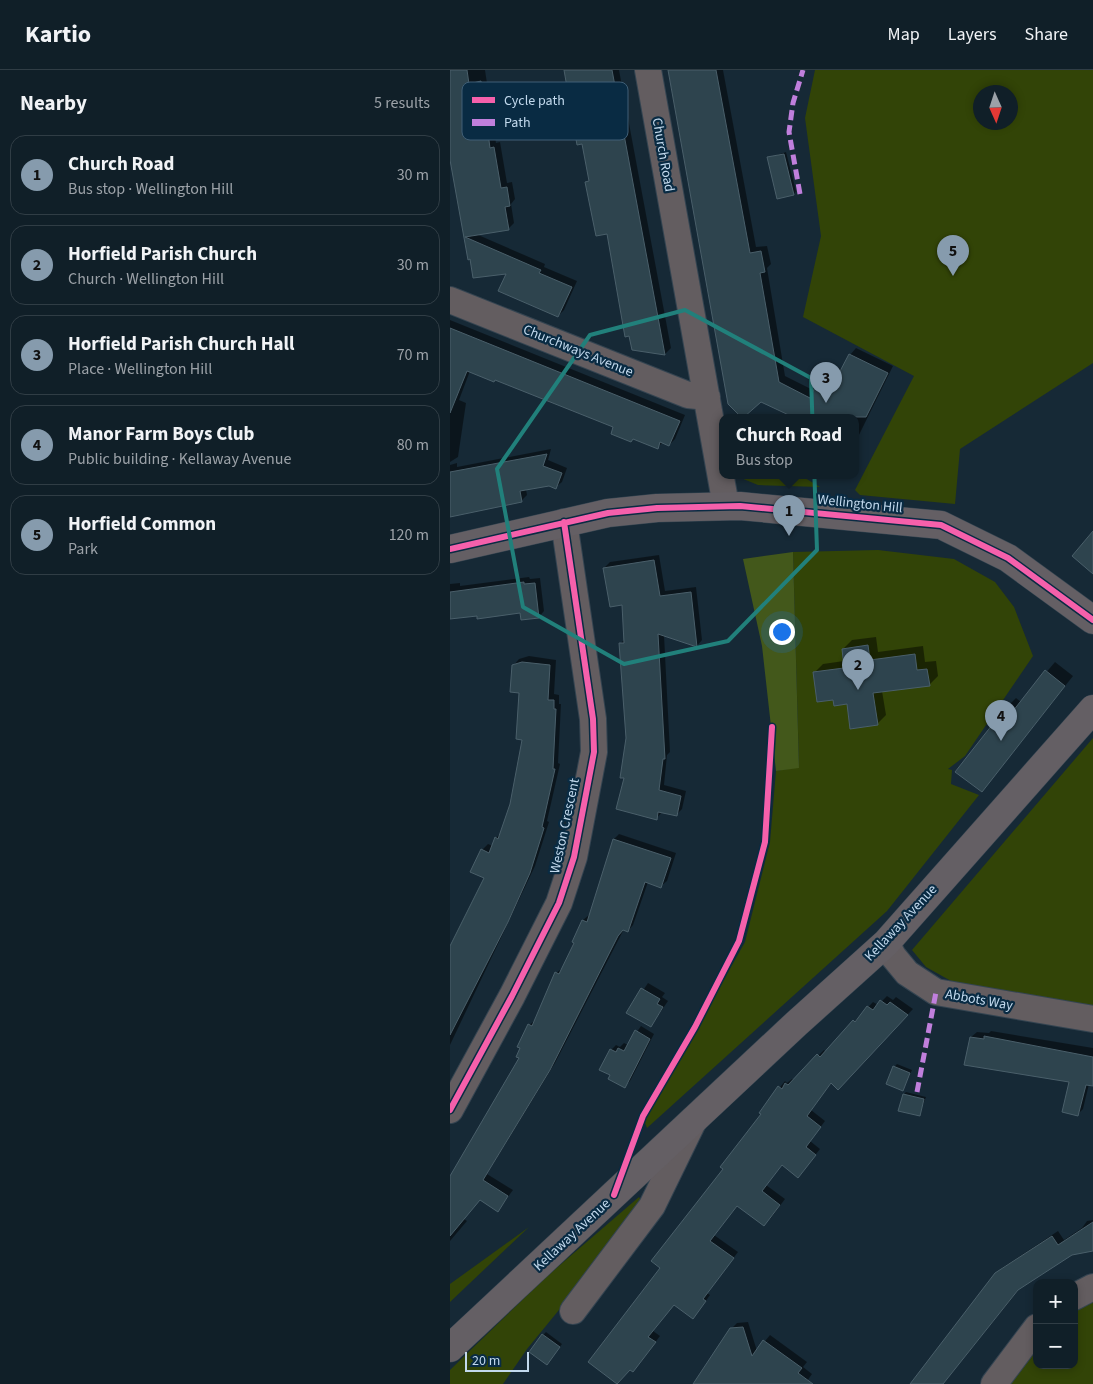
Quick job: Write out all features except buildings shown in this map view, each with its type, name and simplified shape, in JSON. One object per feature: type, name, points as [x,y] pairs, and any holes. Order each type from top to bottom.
[{"type":"main road","name":"Wellington Hill","points":[[450,549],[608,513],[657,508],[726,506],[835,514],[940,525],[1008,558],[1093,620]]},
{"type":"main road","name":"Kellaway Avenue","points":[[450,1348],[796,1024],[886,943],[1093,709]]},
{"type":"street","name":"Church Road","points":[[648,70],[719,466]]},
{"type":"street","name":"Churchways Avenue","points":[[450,300],[688,395],[707,398]]},
{"type":"street","name":"Church Road","points":[[721,479],[726,506]]},
{"type":"street","name":"Weston Crescent","points":[[450,1110],[512,996],[559,903],[574,857],[594,752],[593,720],[564,522]]},
{"type":"street","name":"Abbots Way","points":[[886,943],[893,956],[907,973],[936,992],[1093,1019]]},
{"type":"street","name":"Kellaway Avenue","points":[[573,1311],[652,1206],[693,1122]]},
{"type":"street","points":[[1078,1294],[1093,1287]]},
{"type":"street","points":[[994,1384],[1033,1332]]},
{"type":"highlighted area","points":[[685,310],[811,378],[817,550],[728,641],[624,664],[523,607],[497,469],[590,335]]},
{"type":"green space","points":[[815,70],[1093,70],[1093,363],[960,449],[955,504],[860,495],[855,490],[914,376],[803,317],[821,236],[805,118]]},
{"type":"green space","points":[[743,479],[807,479],[820,487],[758,485]]},
{"type":"green space","points":[[878,550],[954,559],[995,582],[1014,607],[1033,656],[965,756],[948,769],[952,770],[951,784],[979,795],[887,911],[647,1128],[646,1118],[745,942],[770,842],[776,771],[799,767],[793,552]],"holes":[[[868,645],[870,660],[917,670],[927,669],[929,685],[873,693],[877,725],[851,729],[847,704],[834,706],[833,700],[817,702],[813,672],[844,668],[842,649]]]},
{"type":"green space","points":[[793,552],[799,768],[776,771],[762,646],[743,559]]},
{"type":"green space","points":[[1093,738],[1093,1008],[960,986],[926,967],[912,950]]},
{"type":"green space","points":[[639,1197],[645,1205],[527,1349],[503,1384],[450,1384],[450,1370],[546,1277]]},
{"type":"green space","points":[[529,1227],[450,1302],[450,1284]]},
{"type":"green space","points":[[1093,1297],[1093,1384],[1004,1384],[1033,1346],[1033,1369],[1078,1369],[1078,1304]]},
{"type":"marked path","points":[[800,194],[789,132],[793,103],[803,70]]},
{"type":"marked path","points":[[917,1092],[936,992]]},
{"type":"cycle path","points":[[450,549],[608,513],[657,508],[740,506],[941,525],[1008,558],[1093,620]]},
{"type":"cycle path","points":[[450,1110],[512,996],[559,903],[574,857],[594,752],[593,719],[564,522]]},
{"type":"cycle path","points":[[614,1195],[643,1116],[695,1027],[739,941],[765,842],[772,727]]},
{"type":"place","name":"Horfield Common","points":[[953,276]]},
{"type":"place","name":"Horfield Parish Church Hall","points":[[826,403]]},
{"type":"place","name":"Church Road","points":[[789,536]]},
{"type":"place","name":"Horfield Parish Church","points":[[858,690]]},
{"type":"place","name":"Manor Farm Boys Club","points":[[1001,741]]}]
